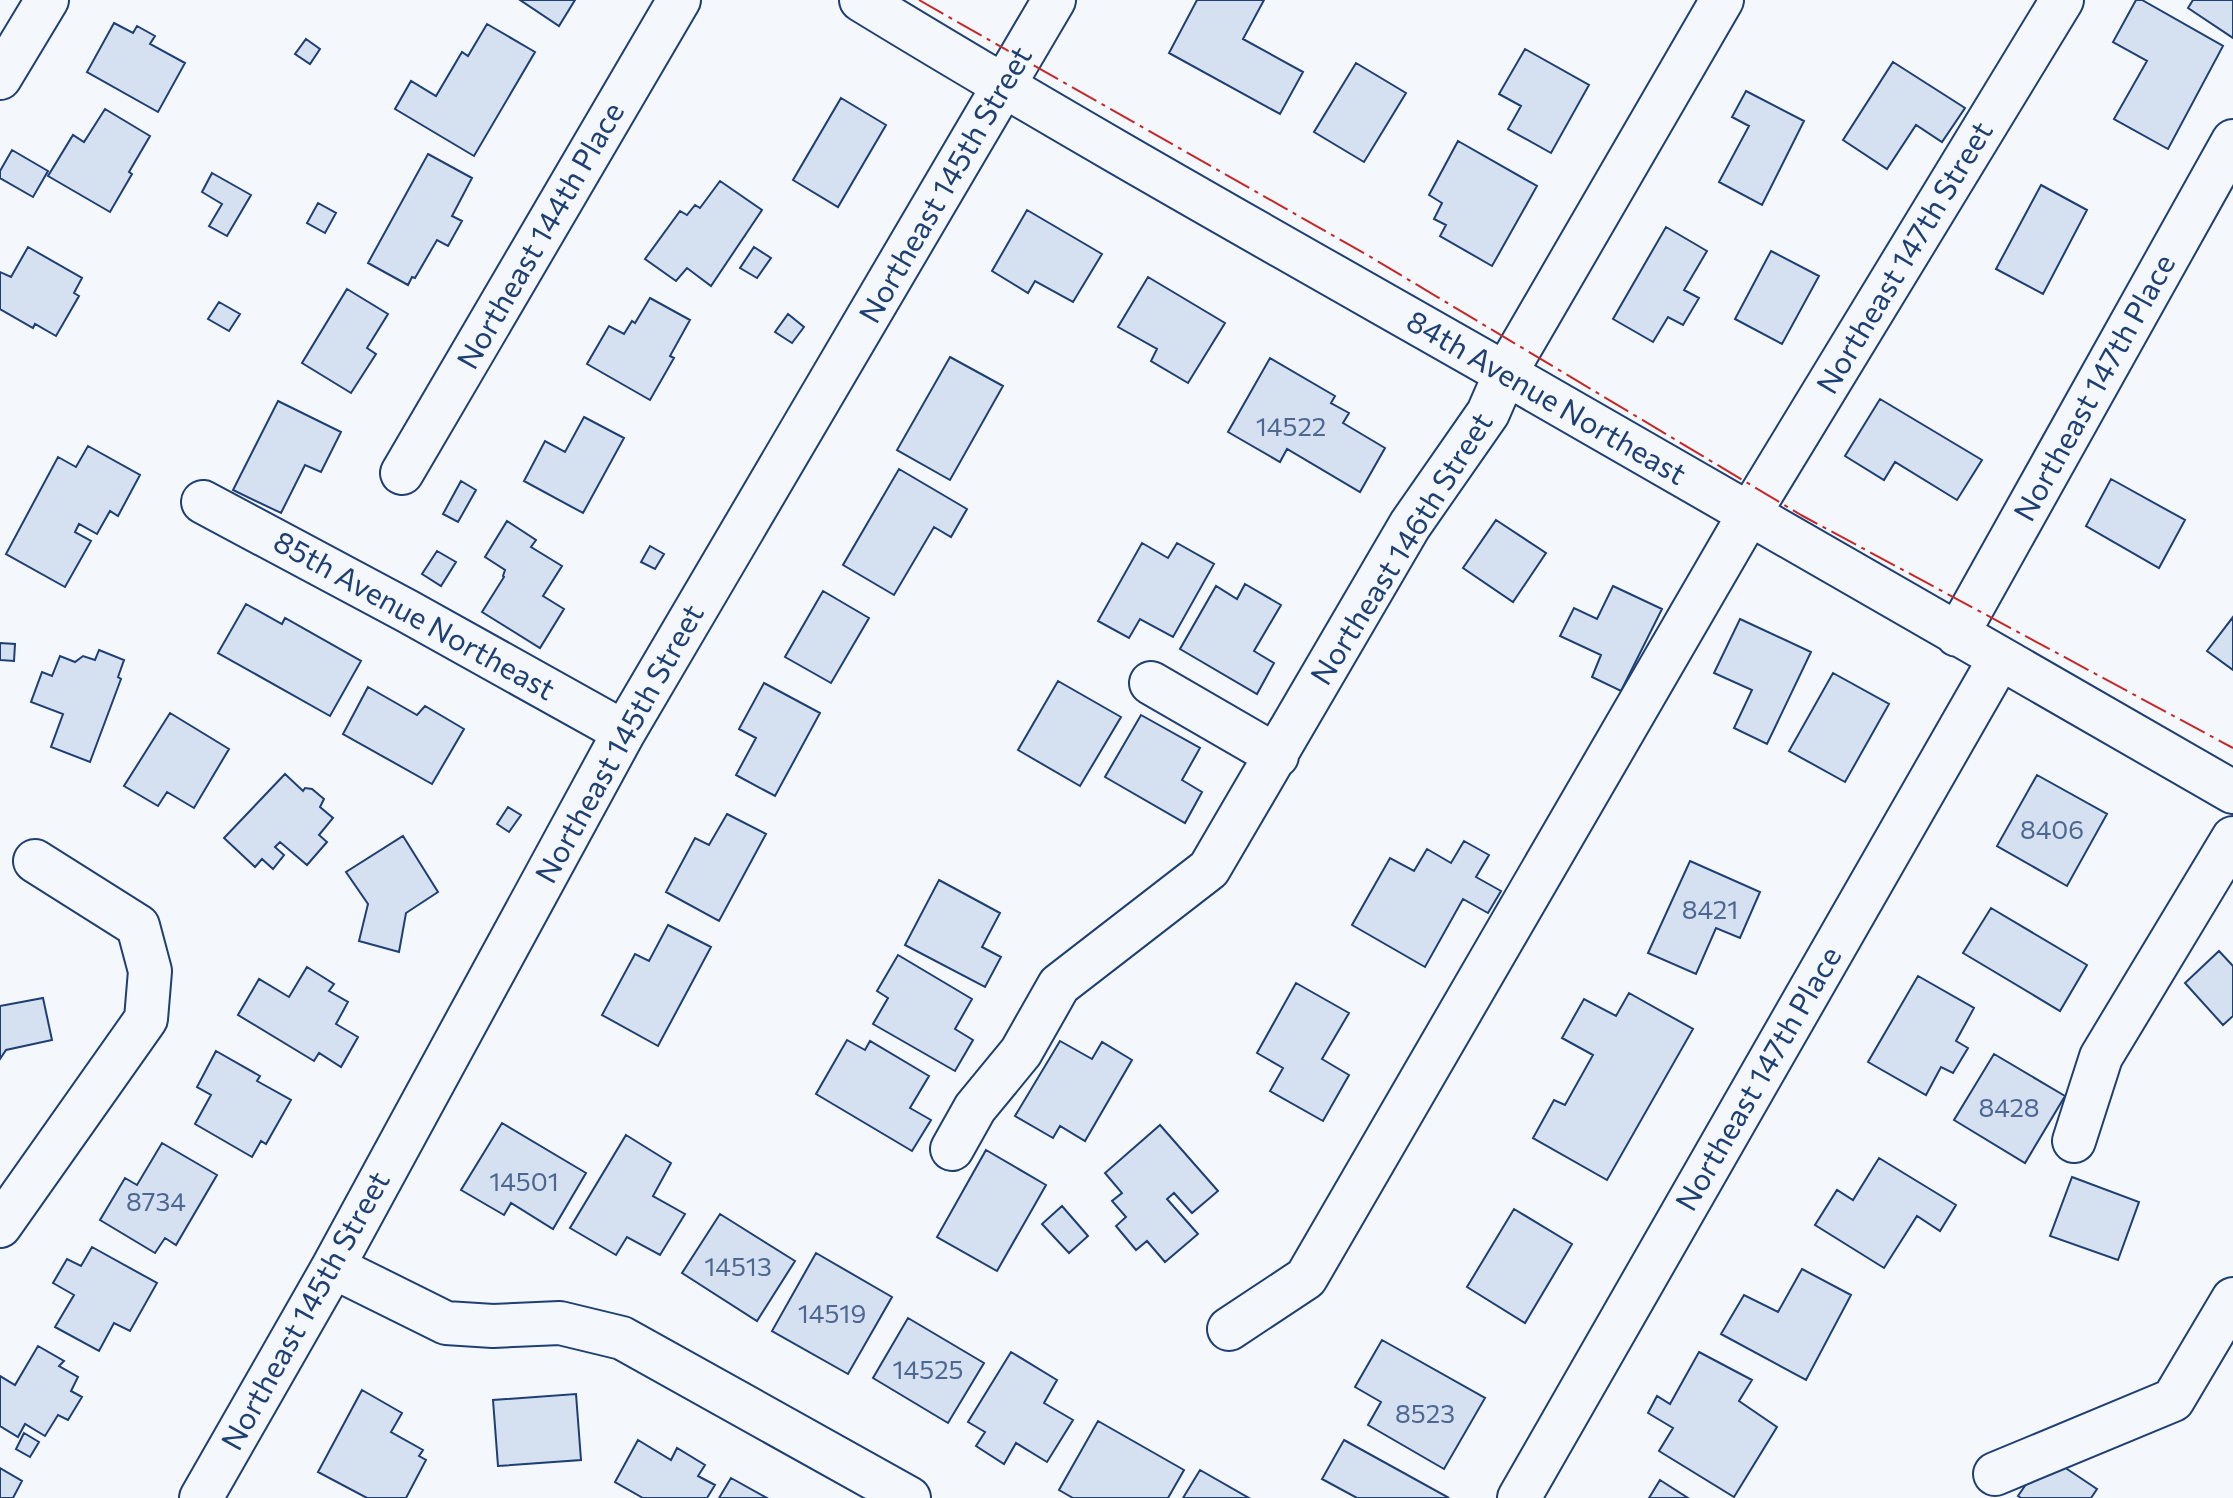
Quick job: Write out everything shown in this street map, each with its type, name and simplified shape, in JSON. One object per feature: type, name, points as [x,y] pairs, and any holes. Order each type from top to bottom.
[{"type":"street","points":[[0,78],[47,0]]},
{"type":"street","name":"Northeast 144th Place","points":[[402,473],[679,0]]},
{"type":"street","name":"84th Avenue Northeast","points":[[861,0],[1004,87],[2233,792]]},
{"type":"street","name":"Northeast 145th Street","points":[[201,1498],[333,1267],[624,732],[1054,0]]},
{"type":"street","name":"Northeast 146th Street","points":[[952,1149],[975,1108],[1021,1052],[1059,985],[1209,869],[1410,525],[1488,413],[1505,374],[1722,0]]},
{"type":"street","name":"Northeast 147th Street","points":[[1229,1329],[1306,1278],[1748,516],[2062,0]]},
{"type":"street","name":"Northeast 147th Place","points":[[1957,635],[2233,141]]},
{"type":"street","name":"85th Avenue Northeast","points":[[203,502],[624,732]]},
{"type":"street","name":"Northeast 147th Place","points":[[1519,1498],[1999,660]]},
{"type":"street","points":[[1151,683],[1277,756]]},
{"type":"street","points":[[2074,1141],[2101,1057],[2233,838]]},
{"type":"street","points":[[0,1226],[146,1019],[150,971],[138,926],[35,861]]},
{"type":"street","points":[[333,1267],[446,1323],[493,1326],[560,1323],[622,1338],[909,1498]]},
{"type":"street","points":[[1995,1474],[2173,1400],[2233,1299]]},
{"type":"building","points":[[520,0],[575,0],[559,26]]},
{"type":"building","points":[[1197,0],[1264,0],[1243,39],[1303,72],[1280,114],[1169,53]]},
{"type":"building","points":[[2136,0],[2142,0],[2223,46],[2168,149],[2114,119],[2147,61],[2113,42]]},
{"type":"building","points":[[2193,0],[2233,0],[2233,38],[2188,8]]},
{"type":"building","points":[[114,23],[133,33],[137,26],[155,36],[150,44],[185,63],[158,112],[87,72]]},
{"type":"building","points":[[487,24],[535,52],[474,156],[395,109],[411,81],[436,96],[462,52],[468,56]]},
{"type":"building","points":[[306,39],[320,49],[310,64],[295,54]]},
{"type":"building","points":[[1525,49],[1589,85],[1551,153],[1508,129],[1521,106],[1499,94]]},
{"type":"building","points":[[1893,62],[1965,108],[1942,142],[1916,125],[1887,169],[1843,140]]},
{"type":"building","points":[[1356,63],[1406,93],[1364,162],[1314,132]]},
{"type":"building","points":[[1746,91],[1804,121],[1762,205],[1719,182],[1749,126],[1732,117]]},
{"type":"building","points":[[841,98],[886,125],[838,207],[793,180]]},
{"type":"building","points":[[105,109],[150,136],[110,212],[48,176],[73,135],[84,142]]},
{"type":"building","points":[[1458,141],[1537,186],[1492,266],[1440,236],[1446,225],[1434,219],[1442,203],[1429,195]]},
{"type":"building","points":[[12,150],[48,171],[33,197],[0,178],[0,171]]},
{"type":"building","points":[[428,154],[472,178],[452,216],[462,221],[448,246],[437,240],[408,285],[368,263]]},
{"type":"building","points":[[212,173],[251,195],[227,236],[209,226],[222,204],[202,192]]},
{"type":"building","points":[[720,181],[762,210],[711,286],[687,268],[676,281],[645,259],[680,211],[687,215],[695,205],[700,208]]},
{"type":"building","points":[[2041,185],[2087,210],[2043,294],[1996,269]]},
{"type":"building","points":[[318,203],[336,213],[325,233],[307,223]]},
{"type":"building","points":[[1027,210],[1102,254],[1073,302],[1035,281],[1028,293],[992,271]]},
{"type":"building","points":[[1666,227],[1707,251],[1684,290],[1699,298],[1683,325],[1668,317],[1653,342],[1613,319]]},
{"type":"building","points":[[28,247],[82,278],[74,293],[79,296],[56,336],[35,324],[33,328],[0,309],[0,272],[11,277]]},
{"type":"building","points":[[754,247],[771,258],[757,278],[740,268]]},
{"type":"building","points":[[1771,251],[1819,276],[1782,344],[1735,319]]},
{"type":"building","points":[[1148,277],[1225,323],[1188,383],[1151,361],[1157,349],[1118,327]]},
{"type":"building","points":[[347,289],[388,314],[367,348],[376,354],[351,393],[302,363]]},
{"type":"building","points":[[650,298],[690,320],[670,356],[674,358],[650,400],[587,364],[609,326],[624,334],[632,321],[635,323]]},
{"type":"building","points":[[219,302],[240,314],[229,331],[208,319]]},
{"type":"building","points":[[788,314],[804,327],[792,343],[775,332]]},
{"type":"building","points":[[950,357],[1003,386],[950,480],[897,450]]},
{"type":"building","points":[[1270,358],[1335,396],[1331,403],[1349,413],[1343,423],[1385,448],[1360,492],[1287,449],[1280,462],[1228,432]]},
{"type":"building","points":[[1880,399],[1982,460],[1957,500],[1895,462],[1884,480],[1845,456]]},
{"type":"building","points":[[278,401],[341,432],[321,472],[305,465],[281,513],[233,490]]},
{"type":"building","points":[[584,417],[624,438],[583,513],[524,481],[545,441],[565,452]]},
{"type":"building","points":[[88,446],[140,475],[118,516],[110,511],[97,534],[79,524],[75,532],[91,541],[65,587],[6,554],[58,457],[76,467]]},
{"type":"building","points":[[899,469],[967,509],[951,537],[934,527],[894,595],[843,565]]},
{"type":"building","points":[[2111,479],[2185,520],[2159,568],[2086,526]]},
{"type":"building","points":[[461,481],[476,490],[458,522],[443,514]]},
{"type":"building","points":[[1496,520],[1546,553],[1513,602],[1463,568]]},
{"type":"building","points":[[507,521],[536,540],[531,547],[562,566],[543,596],[564,609],[540,648],[482,612],[504,577],[505,570],[485,557]]},
{"type":"building","points":[[1142,543],[1168,558],[1177,543],[1214,564],[1173,637],[1140,619],[1129,638],[1098,621]]},
{"type":"building","points":[[650,546],[664,554],[655,569],[641,562]]},
{"type":"building","points":[[437,551],[456,562],[441,586],[422,574]]},
{"type":"building","points":[[1245,584],[1281,605],[1254,651],[1274,663],[1257,694],[1180,649],[1216,586],[1237,599]]},
{"type":"building","points":[[1613,586],[1662,609],[1621,691],[1592,677],[1601,655],[1560,636],[1574,608],[1597,619]]},
{"type":"building","points":[[823,591],[869,618],[831,683],[785,657]]},
{"type":"building","points":[[246,604],[282,624],[285,618],[361,661],[330,716],[218,653]]},
{"type":"building","points":[[2233,617],[2233,670],[2207,651]]},
{"type":"building","points":[[1740,619],[1811,652],[1767,744],[1734,728],[1752,690],[1714,673]]},
{"type":"building","points":[[0,643],[15,644],[14,661],[0,660]]},
{"type":"building","points":[[99,650],[124,660],[118,677],[121,679],[90,762],[51,747],[63,714],[31,702],[42,672],[52,676],[60,656],[75,662],[83,656],[95,660]]},
{"type":"building","points":[[1833,673],[1889,704],[1845,782],[1789,751]]},
{"type":"building","points":[[1058,681],[1121,717],[1080,786],[1018,750]]},
{"type":"building","points":[[764,683],[820,713],[775,796],[736,775],[756,738],[739,729]]},
{"type":"building","points":[[368,687],[417,715],[425,706],[464,729],[432,784],[343,734]]},
{"type":"building","points":[[170,713],[229,749],[194,808],[167,792],[158,806],[124,786]]},
{"type":"building","points":[[1141,715],[1200,748],[1182,780],[1202,792],[1185,823],[1105,777]]},
{"type":"building","points":[[285,774],[303,791],[305,788],[312,789],[324,799],[320,807],[333,818],[319,835],[327,842],[307,865],[280,842],[275,847],[284,855],[273,869],[262,859],[255,867],[224,838]]},
{"type":"building","points":[[2037,775],[2107,814],[2067,886],[1997,846]]},
{"type":"building","points":[[508,807],[521,815],[509,832],[497,824]]},
{"type":"building","points":[[727,814],[766,834],[719,921],[666,892],[695,838],[709,845]]},
{"type":"building","points":[[403,836],[438,892],[406,913],[399,952],[359,941],[368,904],[346,872]]},
{"type":"building","points":[[1464,841],[1489,855],[1476,877],[1501,891],[1488,913],[1463,899],[1425,967],[1352,925],[1390,858],[1414,871],[1427,849],[1451,863]]},
{"type":"building","points":[[1690,861],[1760,892],[1740,938],[1716,928],[1696,974],[1648,953]]},
{"type":"building","points":[[939,880],[1000,913],[982,947],[1001,957],[985,987],[905,945]]},
{"type":"building","points":[[1991,908],[2087,965],[2060,1011],[1963,953]]},
{"type":"building","points":[[668,925],[711,947],[658,1046],[602,1015],[635,954],[649,961]]},
{"type":"building","points":[[2219,951],[2233,966],[2233,1016],[2223,1025],[2185,983]]},
{"type":"building","points":[[898,955],[972,999],[955,1029],[973,1040],[955,1071],[873,1024],[888,998],[877,991]]},
{"type":"building","points":[[307,967],[334,984],[329,991],[348,1002],[336,1024],[358,1037],[341,1067],[319,1053],[314,1061],[238,1015],[259,979],[289,997]]},
{"type":"building","points":[[1918,976],[1974,1008],[1956,1041],[1968,1048],[1953,1073],[1941,1067],[1926,1095],[1868,1062]]},
{"type":"building","points":[[1296,983],[1349,1013],[1322,1059],[1349,1075],[1323,1121],[1270,1091],[1283,1068],[1257,1053]]},
{"type":"building","points":[[1629,993],[1693,1029],[1607,1180],[1533,1138],[1554,1100],[1565,1105],[1593,1055],[1562,1038],[1584,999],[1616,1016]]},
{"type":"building","points":[[43,998],[52,1040],[6,1050],[0,1059],[0,1006]]},
{"type":"building","points":[[847,1040],[865,1050],[870,1041],[929,1076],[910,1108],[931,1120],[912,1151],[816,1094]]},
{"type":"building","points":[[1060,1041],[1092,1059],[1102,1042],[1132,1060],[1085,1141],[1060,1126],[1053,1138],[1015,1116]]},
{"type":"building","points":[[216,1051],[260,1076],[257,1081],[291,1100],[266,1144],[261,1141],[252,1157],[195,1124],[211,1095],[197,1087]]},
{"type":"building","points":[[1994,1054],[2065,1096],[2025,1163],[1954,1120]]},
{"type":"building","points":[[502,1123],[586,1173],[553,1229],[511,1203],[504,1215],[461,1190]]},
{"type":"building","points":[[1160,1125],[1218,1191],[1192,1213],[1174,1193],[1167,1199],[1198,1234],[1165,1262],[1147,1241],[1136,1250],[1116,1226],[1126,1217],[1112,1201],[1122,1193],[1105,1173]]},
{"type":"building","points":[[626,1135],[671,1163],[653,1196],[685,1214],[660,1255],[627,1237],[616,1255],[570,1228]]},
{"type":"building","points":[[162,1143],[217,1175],[176,1245],[165,1238],[155,1253],[100,1220],[125,1178],[137,1185]]},
{"type":"building","points":[[986,1150],[1046,1185],[997,1271],[937,1237]]},
{"type":"building","points":[[1879,1158],[1956,1205],[1940,1231],[1917,1216],[1884,1268],[1815,1225],[1837,1190],[1853,1200]]},
{"type":"building","points":[[2072,1177],[2139,1202],[2118,1260],[2050,1236]]},
{"type":"building","points":[[1062,1206],[1088,1236],[1069,1253],[1042,1224]]},
{"type":"building","points":[[1514,1209],[1572,1244],[1525,1323],[1467,1287]]},
{"type":"building","points":[[720,1214],[795,1261],[757,1321],[682,1273]]},
{"type":"building","points":[[92,1247],[157,1283],[130,1331],[114,1323],[99,1351],[55,1327],[74,1295],[53,1283],[67,1259],[81,1266]]},
{"type":"building","points":[[816,1253],[892,1297],[848,1374],[772,1331]]},
{"type":"building","points":[[1802,1269],[1851,1295],[1806,1380],[1721,1334],[1744,1295],[1778,1312]]},
{"type":"building","points":[[908,1318],[984,1363],[948,1423],[873,1378]]},
{"type":"building","points":[[1382,1340],[1485,1398],[1444,1469],[1368,1425],[1381,1402],[1355,1387]]},
{"type":"building","points":[[38,1346],[64,1361],[59,1366],[78,1377],[71,1391],[82,1397],[68,1420],[58,1415],[45,1436],[25,1424],[18,1437],[0,1426],[0,1376],[15,1385]]},
{"type":"building","points":[[1011,1352],[1057,1380],[1044,1403],[1073,1420],[1047,1462],[1016,1443],[1004,1464],[976,1446],[985,1432],[968,1422]]},
{"type":"building","points":[[1699,1352],[1752,1380],[1739,1401],[1777,1427],[1734,1497],[1659,1451],[1673,1428],[1648,1413],[1657,1396],[1670,1404]]},
{"type":"building","points":[[362,1390],[402,1413],[391,1432],[423,1450],[419,1456],[426,1460],[406,1498],[367,1498],[318,1472]]},
{"type":"building","points":[[576,1394],[581,1460],[498,1466],[493,1400]]},
{"type":"building","points":[[1098,1421],[1184,1470],[1168,1498],[1073,1498],[1059,1490]]},
{"type":"building","points":[[24,1433],[39,1442],[30,1457],[16,1449]]},
{"type":"building","points":[[638,1440],[671,1460],[677,1448],[705,1465],[698,1476],[715,1485],[707,1498],[643,1498],[615,1482]]},
{"type":"building","points":[[1344,1440],[1449,1498],[1357,1498],[1322,1479]]},
{"type":"building","points":[[2046,1455],[2097,1489],[2091,1498],[2018,1496]]},
{"type":"building","points":[[0,1468],[22,1481],[13,1498],[0,1498]]},
{"type":"building","points":[[1200,1470],[1249,1498],[1183,1498]]},
{"type":"building","points":[[731,1478],[767,1498],[719,1498]]},
{"type":"building","points":[[1660,1480],[1688,1498],[1649,1498]]},
{"type":"power","points":[[919,0],[1369,256],[1801,515],[2233,748]]}]
